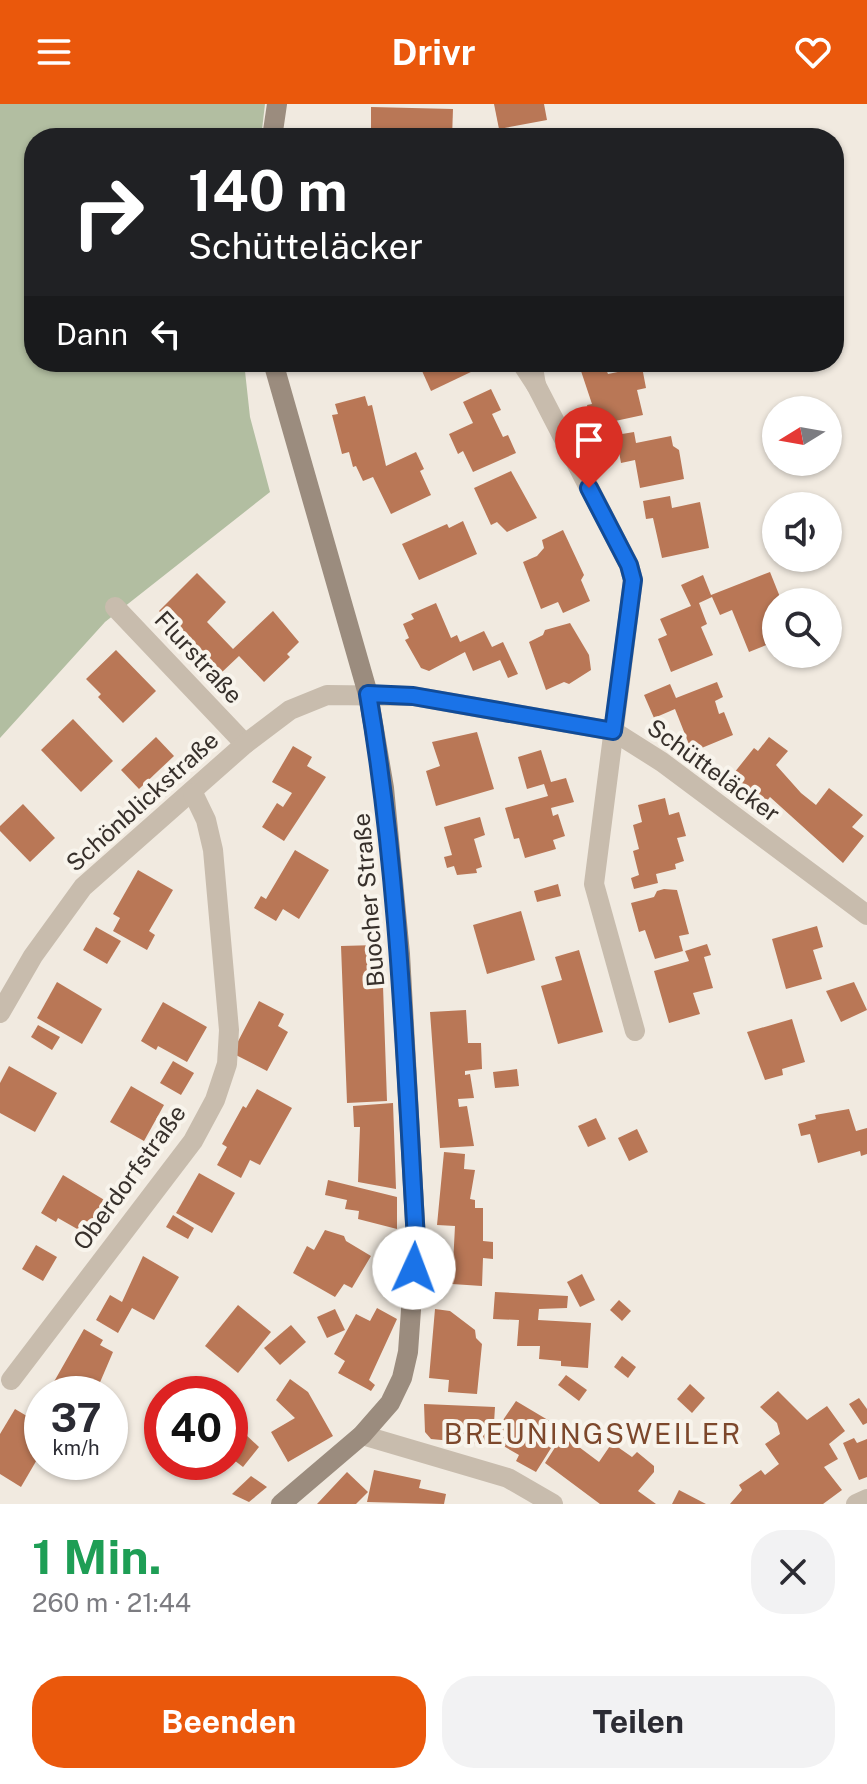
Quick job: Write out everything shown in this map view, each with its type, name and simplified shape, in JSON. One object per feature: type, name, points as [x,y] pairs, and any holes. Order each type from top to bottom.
[{"type":"street","points":[[273,128],[277,104]]},
{"type":"street","name":"Buocher Straße","points":[[276,372],[368,694],[393,864],[416,1240],[408,1352],[402,1378],[390,1403],[362,1435],[281,1504]]},
{"type":"street","points":[[528,372],[629,565],[633,580],[594,884],[635,1031]]},
{"type":"street","points":[[534,372],[536,385]]},
{"type":"street","name":"Flurstraße","points":[[115,607],[245,744]]},
{"type":"street","name":"Schütteläcker","points":[[368,694],[413,696],[613,731],[662,762],[867,915]]},
{"type":"street","name":"Schönblickstraße","points":[[0,1013],[33,956],[83,887],[245,744],[290,710],[327,695],[368,694]]},
{"type":"street","name":"Oberdorfstraße","points":[[11,1380],[193,1141],[215,1100],[227,1064],[228,995],[213,850],[206,820],[193,793]]},
{"type":"street","points":[[362,1435],[508,1478],[553,1504]]},
{"type":"street","points":[[856,1504],[867,1499]]},
{"type":"green space","points":[[0,104],[265,104],[262,128],[24,128],[24,372],[245,372],[250,417],[270,492],[105,622],[0,738]]},
{"type":"building","points":[[494,104],[544,104],[547,120],[499,128]]},
{"type":"building","points":[[371,107],[453,109],[452,128],[371,128]]},
{"type":"building","points":[[422,372],[471,372],[431,391]]},
{"type":"building","points":[[581,372],[643,372],[646,388],[637,390],[643,415],[592,426],[587,405],[592,404]]},
{"type":"building","points":[[491,389],[501,410],[492,414],[503,437],[508,435],[516,453],[473,472],[463,451],[458,454],[449,434],[473,423],[463,402]]},
{"type":"building","points":[[365,396],[368,406],[372,405],[386,466],[416,452],[424,469],[420,471],[431,495],[391,514],[373,477],[363,481],[356,466],[353,467],[349,452],[342,454],[332,415],[338,414],[335,404]]},
{"type":"building","points":[[634,432],[636,443],[671,436],[673,446],[679,450],[684,479],[640,488],[635,460],[621,463],[616,435]]},
{"type":"building","points":[[511,471],[537,518],[507,532],[497,522],[491,525],[474,488]]},
{"type":"building","points":[[670,496],[672,508],[700,502],[709,548],[662,558],[653,518],[646,519],[643,501]]},
{"type":"building","points":[[463,521],[477,554],[419,580],[402,544],[447,524],[449,528]]},
{"type":"building","points":[[563,530],[584,575],[581,580],[590,601],[563,613],[558,602],[541,609],[523,562],[537,556],[544,548],[542,540]]},
{"type":"building","points":[[770,572],[776,588],[762,588],[762,647],[749,652],[732,610],[720,615],[712,597],[699,603],[707,624],[701,627],[713,655],[671,672],[658,639],[667,635],[660,619],[691,606],[681,585],[703,575],[711,595]]},
{"type":"building","points":[[197,573],[226,602],[207,622],[233,649],[273,611],[299,642],[287,654],[290,657],[264,682],[239,656],[220,674],[159,611]]},
{"type":"building","points":[[436,603],[451,638],[457,635],[460,642],[484,631],[492,647],[503,642],[518,674],[508,678],[500,660],[473,671],[465,652],[429,671],[421,668],[405,640],[409,638],[403,624],[414,619],[411,614]]},
{"type":"building","points":[[570,623],[589,655],[591,670],[569,684],[564,682],[546,690],[529,642],[543,635],[545,630]]},
{"type":"building","points":[[116,650],[156,691],[123,723],[98,697],[101,694],[86,679]]},
{"type":"building","points":[[717,682],[723,697],[715,701],[719,714],[724,712],[733,735],[692,752],[675,709],[654,718],[644,695],[670,684],[676,698]]},
{"type":"building","points":[[73,719],[113,761],[81,792],[41,750]]},
{"type":"building","points":[[477,732],[494,789],[436,806],[426,771],[440,766],[432,742]]},
{"type":"building","points":[[156,737],[174,756],[139,789],[121,770]]},
{"type":"building","points":[[769,737],[788,751],[776,765],[801,793],[816,805],[829,788],[863,815],[852,827],[864,836],[843,863],[770,797],[766,802],[730,778],[754,748],[758,751]]},
{"type":"building","points":[[293,746],[312,757],[307,766],[326,777],[284,841],[262,827],[277,803],[283,807],[292,793],[272,782]]},
{"type":"building","points":[[541,750],[551,782],[566,778],[574,802],[551,808],[553,816],[558,814],[565,836],[553,840],[556,849],[525,858],[519,838],[514,839],[505,808],[548,796],[544,784],[527,789],[518,757]]},
{"type":"building","points":[[665,798],[669,815],[679,812],[686,836],[677,838],[684,861],[675,864],[676,869],[656,874],[658,883],[634,889],[631,878],[639,875],[633,851],[639,849],[633,825],[642,822],[638,805]]},
{"type":"building","points":[[23,804],[55,838],[30,862],[0,831],[0,826]]},
{"type":"building","points":[[480,817],[485,835],[474,839],[482,867],[476,869],[477,873],[457,875],[454,866],[447,868],[444,857],[452,855],[444,827]]},
{"type":"building","points":[[295,850],[329,870],[299,919],[283,909],[276,921],[254,908],[261,896],[266,899]]},
{"type":"building","points":[[138,870],[173,890],[149,931],[155,935],[147,950],[113,931],[120,918],[113,914]]},
{"type":"building","points":[[558,884],[561,896],[537,902],[534,891]]},
{"type":"building","points":[[677,890],[689,934],[679,936],[683,951],[655,959],[645,930],[639,932],[631,903],[654,897],[657,891]]},
{"type":"building","points":[[521,911],[535,960],[487,974],[473,925]]},
{"type":"building","points":[[817,926],[823,947],[813,950],[822,979],[786,989],[772,939]]},
{"type":"building","points":[[96,927],[121,941],[107,964],[83,950]]},
{"type":"building","points":[[707,944],[711,955],[704,957],[713,988],[693,993],[700,1014],[669,1023],[654,971],[689,961],[685,951]]},
{"type":"building","points":[[377,945],[378,958],[382,957],[387,1101],[347,1103],[341,946]]},
{"type":"building","points":[[579,950],[603,1032],[558,1044],[541,986],[562,980],[555,957]]},
{"type":"building","points":[[57,982],[102,1009],[82,1044],[37,1018]]},
{"type":"building","points":[[854,982],[867,1010],[841,1022],[826,991]]},
{"type":"building","points":[[259,1001],[284,1014],[278,1026],[288,1032],[267,1071],[232,1053]]},
{"type":"building","points":[[163,1002],[207,1027],[187,1062],[158,1046],[156,1050],[141,1041]]},
{"type":"building","points":[[466,1010],[468,1043],[481,1043],[482,1069],[465,1071],[465,1075],[470,1074],[474,1098],[458,1099],[459,1107],[467,1106],[474,1146],[440,1148],[430,1012]]},
{"type":"building","points":[[792,1019],[805,1062],[782,1069],[783,1075],[765,1080],[747,1032]]},
{"type":"building","points":[[38,1025],[60,1037],[52,1050],[31,1037]]},
{"type":"building","points":[[173,1061],[194,1073],[181,1095],[160,1083]]},
{"type":"building","points":[[9,1066],[57,1093],[35,1132],[0,1113],[0,1083]]},
{"type":"building","points":[[517,1069],[519,1086],[495,1088],[493,1072]]},
{"type":"building","points":[[131,1086],[164,1105],[144,1141],[110,1122]]},
{"type":"building","points":[[257,1089],[292,1108],[260,1165],[250,1160],[241,1178],[217,1165],[227,1147],[222,1144],[243,1106],[246,1108]]},
{"type":"building","points":[[393,1103],[396,1189],[358,1182],[360,1127],[354,1127],[353,1106]]},
{"type":"building","points":[[849,1109],[856,1131],[867,1128],[867,1154],[861,1156],[860,1151],[818,1163],[810,1134],[801,1136],[798,1124],[816,1119],[815,1115]]},
{"type":"building","points":[[596,1118],[606,1139],[588,1147],[578,1126]]},
{"type":"building","points":[[637,1129],[648,1152],[629,1161],[618,1138]]},
{"type":"building","points":[[444,1152],[465,1154],[464,1169],[475,1170],[470,1199],[475,1200],[475,1208],[483,1208],[483,1241],[493,1242],[493,1259],[483,1258],[482,1286],[452,1284],[455,1226],[437,1225]]},
{"type":"building","points":[[199,1173],[235,1193],[212,1233],[176,1213]]},
{"type":"building","points":[[63,1175],[106,1201],[86,1234],[58,1218],[56,1222],[41,1213]]},
{"type":"building","points":[[328,1180],[397,1197],[397,1229],[358,1219],[359,1211],[345,1209],[347,1200],[325,1195]]},
{"type":"building","points":[[173,1215],[194,1228],[188,1239],[166,1227]]},
{"type":"building","points":[[325,1230],[344,1236],[346,1241],[371,1256],[352,1288],[344,1284],[335,1297],[293,1273],[307,1246],[314,1250]]},
{"type":"building","points":[[36,1245],[57,1257],[43,1281],[22,1269]]},
{"type":"building","points":[[143,1256],[179,1277],[154,1320],[132,1308],[118,1333],[96,1320],[110,1295],[122,1302]]},
{"type":"building","points":[[582,1274],[595,1300],[580,1307],[567,1282]]},
{"type":"building","points":[[495,1292],[568,1296],[567,1308],[539,1309],[538,1320],[591,1323],[588,1368],[561,1366],[561,1361],[539,1359],[540,1346],[517,1346],[519,1320],[493,1319]]},
{"type":"building","points":[[619,1300],[631,1311],[622,1321],[610,1310]]},
{"type":"building","points":[[238,1305],[271,1332],[238,1373],[205,1346]]},
{"type":"building","points":[[377,1308],[397,1319],[369,1380],[375,1385],[371,1391],[338,1373],[345,1361],[334,1354],[356,1314],[370,1321]]},
{"type":"building","points":[[335,1309],[345,1330],[327,1338],[317,1317]]},
{"type":"building","points":[[435,1309],[450,1311],[475,1330],[476,1338],[482,1344],[477,1394],[448,1392],[449,1380],[429,1378]]},
{"type":"building","points":[[291,1325],[306,1342],[280,1365],[264,1348]]},
{"type":"building","points":[[84,1329],[103,1340],[100,1345],[113,1352],[103,1376],[57,1376]]},
{"type":"building","points":[[622,1356],[636,1367],[628,1378],[614,1367]]},
{"type":"building","points":[[566,1375],[587,1390],[579,1401],[558,1385]]},
{"type":"building","points":[[290,1379],[308,1392],[333,1436],[288,1462],[271,1432],[295,1418],[276,1400]]},
{"type":"building","points":[[690,1384],[705,1398],[692,1413],[677,1399]]},
{"type":"building","points":[[778,1391],[807,1420],[827,1406],[845,1431],[829,1444],[838,1459],[824,1467],[842,1490],[823,1504],[730,1504],[742,1490],[739,1485],[761,1470],[765,1475],[779,1464],[765,1444],[780,1434],[777,1423],[760,1407]]},
{"type":"building","points":[[859,1398],[867,1409],[867,1423],[863,1425],[849,1404]]},
{"type":"building","points":[[516,1401],[563,1429],[536,1472],[516,1461],[519,1455],[493,1440],[493,1445],[431,1439],[425,1432],[424,1404],[495,1407],[494,1423],[501,1423]]},
{"type":"building","points":[[15,1409],[24,1414],[25,1480],[21,1487],[0,1474],[0,1434]]},
{"type":"building","points":[[563,1435],[599,1462],[612,1443],[632,1457],[637,1452],[654,1466],[654,1472],[638,1491],[656,1504],[600,1504],[545,1463]]},
{"type":"building","points":[[248,1437],[259,1447],[248,1461]]},
{"type":"building","points":[[854,1438],[857,1443],[867,1439],[867,1477],[859,1480],[843,1443]]},
{"type":"building","points":[[374,1470],[421,1480],[419,1488],[446,1494],[444,1504],[367,1502]]},
{"type":"building","points":[[347,1472],[368,1492],[356,1504],[317,1504]]},
{"type":"building","points":[[251,1476],[267,1487],[249,1502],[232,1494]]},
{"type":"building","points":[[679,1490],[706,1504],[672,1504]]},
{"type":"district","name":"BREUNINGSWEILER","points":[[593,1433]]},
{"type":"route","points":[[414,1268],[416,1240],[398,924],[384,788],[368,694],[413,696],[613,731],[633,580],[629,565],[589,488]]}]
